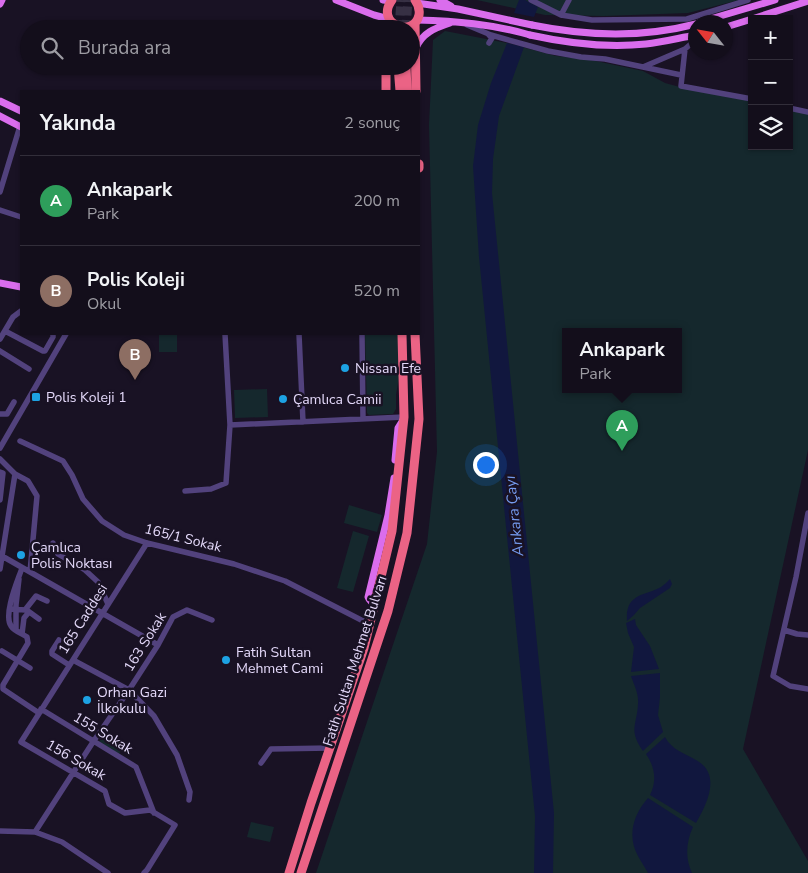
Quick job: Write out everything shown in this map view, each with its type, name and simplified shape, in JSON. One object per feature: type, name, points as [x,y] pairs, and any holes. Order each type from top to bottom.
[{"type":"highway","points":[[389,0],[389,20]]},
{"type":"highway","points":[[416,1],[420,14],[417,20]]},
{"type":"highway","points":[[386,75],[386,90]]},
{"type":"highway","points":[[399,75],[400,90]]},
{"type":"highway","points":[[406,75],[407,90]]},
{"type":"highway","points":[[415,75],[416,90]]},
{"type":"highway","name":"Fatih Sultan Mehmet Bulvarı","points":[[290,873],[364,648],[392,531],[404,417],[402,335]]},
{"type":"highway","name":"Fatih Sultan Mehmet Bulvarı","points":[[301,873],[388,611],[407,533],[419,419],[416,335]]},
{"type":"main road","points":[[0,4],[2,0]]},
{"type":"main road","points":[[336,0],[383,20]]},
{"type":"main road","points":[[440,0],[458,9]]},
{"type":"main road","points":[[724,15],[775,0]]},
{"type":"main road","points":[[416,1],[576,33],[615,34],[673,30],[688,26]]},
{"type":"main road","points":[[764,15],[808,1]]},
{"type":"main road","points":[[733,25],[748,20]]},
{"type":"main road","points":[[420,22],[458,21],[507,28],[554,40],[616,45],[688,40]]},
{"type":"main road","points":[[420,40],[424,34],[458,21]]},
{"type":"main road","points":[[0,101],[20,111]]},
{"type":"main road","points":[[0,116],[20,126]]},
{"type":"main road","points":[[1,285],[20,287]]},
{"type":"street","points":[[531,0],[561,15],[587,20],[687,18],[748,0]]},
{"type":"street","points":[[561,15],[570,0]]},
{"type":"street","points":[[576,33],[587,20]]},
{"type":"street","points":[[458,21],[487,33],[563,54],[605,59],[681,75]]},
{"type":"street","points":[[487,33],[492,38],[489,43]]},
{"type":"street","points":[[644,67],[685,49],[688,46]]},
{"type":"street","points":[[685,49],[681,86],[748,98]]},
{"type":"street","points":[[793,109],[808,112]]},
{"type":"street","points":[[0,192],[20,130]]},
{"type":"street","points":[[0,210],[20,217]]},
{"type":"street","points":[[0,339],[13,318],[20,312]]},
{"type":"street","points":[[0,323],[6,329],[42,351],[45,350],[53,335]]},
{"type":"street","points":[[0,448],[65,335]]},
{"type":"street","points":[[185,491],[211,489],[226,483],[230,425],[225,335]]},
{"type":"street","points":[[299,335],[302,422]]},
{"type":"street","points":[[362,335],[363,419]]},
{"type":"street","points":[[0,351],[29,369]]},
{"type":"street","points":[[0,414],[7,414],[14,402]]},
{"type":"street","points":[[230,425],[404,417]]},
{"type":"street","name":"165/1 Sokak","points":[[20,442],[63,461],[72,475],[82,499],[102,521],[124,535],[147,543],[234,564],[285,581],[370,624]]},
{"type":"street","points":[[0,459],[15,474],[28,481],[37,496],[30,572]]},
{"type":"street","points":[[0,472],[3,473],[0,500]]},
{"type":"street","points":[[0,569],[15,474]]},
{"type":"street","points":[[808,514],[773,676],[790,686],[808,689]]},
{"type":"street","points":[[53,543],[58,554],[85,570],[98,582],[108,604]]},
{"type":"street","name":"165 Caddesi","points":[[40,711],[147,543]]},
{"type":"street","points":[[2,556],[158,645]]},
{"type":"street","points":[[18,660],[28,643],[27,637],[16,630],[10,623],[13,609],[13,590],[22,568]]},
{"type":"street","points":[[22,634],[24,618],[35,596],[39,596],[47,601]]},
{"type":"street","points":[[13,609],[28,610],[39,619]]},
{"type":"street","name":"163 Sokak","points":[[35,832],[158,645],[173,617],[187,610],[212,620]]},
{"type":"street","points":[[784,630],[808,635]]},
{"type":"street","points":[[59,640],[52,653],[129,690],[154,716],[177,755],[190,792],[189,800]]},
{"type":"street","points":[[2,651],[30,668]]},
{"type":"street","name":"155 Sokak","points":[[18,660],[3,686],[4,690],[136,767],[154,813]]},
{"type":"street","name":"156 Sokak","points":[[40,711],[20,742],[105,791],[109,804],[125,812],[150,810],[174,825],[144,873]]},
{"type":"street","points":[[261,763],[271,749],[330,748]]},
{"type":"street","points":[[0,831],[35,832],[62,842],[108,873]]},
{"type":"green space","points":[[477,0],[739,0],[688,13],[604,16],[545,15]]},
{"type":"green space","points":[[445,31],[507,43],[556,56],[591,60],[643,71],[665,83],[691,90],[748,100],[748,150],[793,150],[793,109],[808,112],[808,450],[743,749],[808,861],[808,873],[316,873],[427,544],[437,452],[429,125],[433,40]]},
{"type":"green space","points":[[159,335],[177,335],[177,352],[159,352]]},
{"type":"green space","points":[[365,335],[398,335],[400,371],[396,409],[393,414],[369,415],[367,413]]},
{"type":"green space","points":[[267,389],[268,417],[235,418],[234,390]]},
{"type":"green space","points":[[349,505],[382,515],[377,532],[344,523]]},
{"type":"green space","points":[[353,531],[369,536],[353,592],[337,588]]},
{"type":"green space","points":[[106,731],[125,743],[119,754],[99,742]]},
{"type":"green space","points":[[251,822],[274,827],[270,842],[247,837]]},
{"type":"water","points":[[519,0],[525,0],[538,7],[534,17],[514,13]]},
{"type":"water","name":"Ankara Çayı","points":[[507,43],[524,47],[499,116],[493,159],[492,193],[554,813],[553,873],[534,873],[535,816],[479,257],[473,166],[478,125],[491,83]]},
{"type":"water","points":[[670,579],[672,584],[670,588],[640,608],[627,621],[629,605],[633,600],[661,587]]},
{"type":"water","points":[[635,619],[636,625],[650,646],[659,669],[631,672],[634,647],[626,623]]},
{"type":"water","points":[[660,673],[658,715],[663,732],[643,751],[638,744],[634,728],[638,700],[631,676]]},
{"type":"water","points":[[665,737],[675,748],[704,766],[709,773],[710,790],[708,798],[696,823],[650,795],[654,785],[654,774],[646,754]]},
{"type":"water","points":[[648,798],[693,827],[687,850],[688,862],[692,873],[648,873],[640,860],[632,833],[635,819]]},
{"type":"tunnel","points":[[400,20],[401,0]]},
{"type":"tunnel","points":[[407,20],[408,0]]},
{"type":"place","name":"Nissan Efe","points":[[345,368]]},
{"type":"place","name":"Polis Koleji","points":[[135,380]]},
{"type":"place","name":"Polis Koleji 1","points":[[36,397]]},
{"type":"place","name":"Çamlıca Camii","points":[[283,399]]},
{"type":"place","name":"Ankapark","points":[[622,451]]},
{"type":"place","name":"Çamlıca Polis Noktası","points":[[21,555]]},
{"type":"place","name":"Fatih Sultan Mehmet Cami","points":[[226,660]]},
{"type":"place","name":"Orhan Gazi İlkokulu","points":[[87,700]]}]
